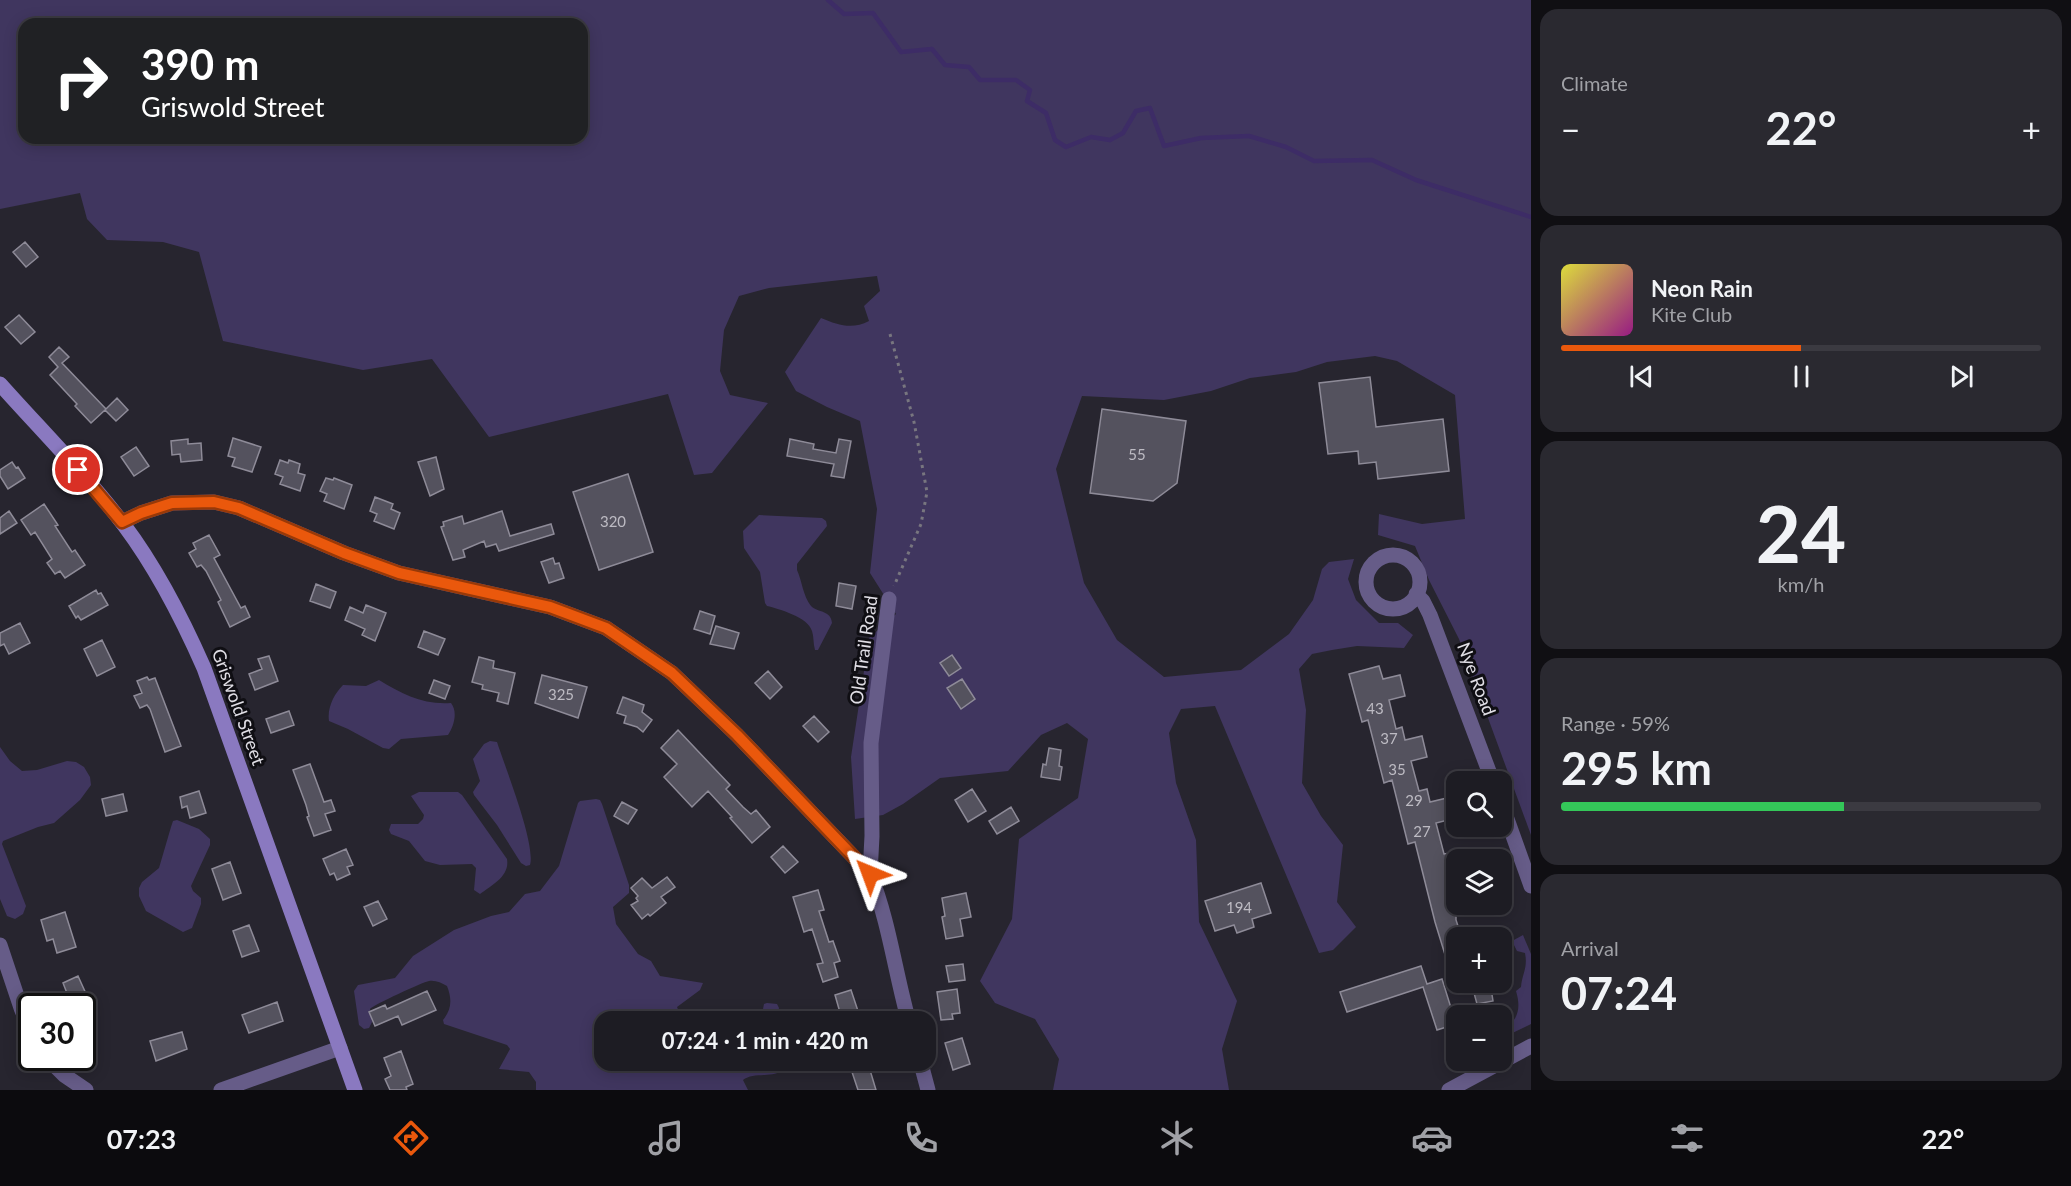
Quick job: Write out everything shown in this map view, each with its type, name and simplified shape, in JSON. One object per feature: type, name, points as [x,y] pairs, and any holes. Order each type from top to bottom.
[{"type":"main road","name":"Griswold Street","points":[[0,384],[91,484],[122,522],[168,593],[204,668],[355,1090]]},
{"type":"street","points":[[122,522],[172,503],[214,502],[239,508],[344,553],[399,573],[550,607],[606,628],[672,673],[737,735],[870,874],[882,903],[906,1011]]},
{"type":"street","name":"Nye Road","points":[[1416,594],[1431,615],[1489,771]]},
{"type":"street","name":"Old Trail Road","points":[[870,874],[871,743],[889,599]]},
{"type":"street","points":[[1512,833],[1531,886]]},
{"type":"street","points":[[0,945],[18,999]]},
{"type":"street","points":[[1449,1090],[1531,1046]]},
{"type":"street","points":[[221,1090],[340,1048]]},
{"type":"street","points":[[60,1071],[86,1090]]},
{"type":"street","points":[[923,1071],[928,1090]]},
{"type":"path","name":"Old Trail Road","points":[[889,599],[921,524],[927,492],[914,422],[890,334]]},
{"type":"shaded area","points":[[0,0],[1531,0],[1531,835],[1512,783],[1512,771],[1507,771],[1459,639],[1429,580],[1415,546],[1378,535],[1379,514],[1422,524],[1465,519],[1455,395],[1397,361],[1375,356],[1327,362],[1296,372],[1250,378],[1211,391],[1164,400],[1082,396],[1056,469],[1084,583],[1117,640],[1164,677],[1241,670],[1289,634],[1313,600],[1322,569],[1329,562],[1354,559],[1348,579],[1356,600],[1379,623],[1398,623],[1413,635],[1404,648],[1357,646],[1312,654],[1299,669],[1306,710],[1302,783],[1321,816],[1343,845],[1337,902],[1356,927],[1333,950],[1319,953],[1215,706],[1181,709],[1169,733],[1176,783],[1196,840],[1199,922],[1237,1001],[1222,1049],[1229,1090],[1053,1090],[1059,1059],[1035,1019],[995,1003],[980,981],[1012,919],[1019,839],[1078,798],[1088,739],[1067,723],[1041,735],[1008,771],[940,778],[883,815],[855,819],[851,757],[869,638],[896,614],[870,573],[877,509],[860,421],[796,391],[785,372],[821,318],[845,326],[869,321],[864,306],[880,291],[877,276],[769,288],[739,296],[724,330],[720,371],[730,395],[768,403],[712,473],[694,475],[668,394],[489,437],[432,359],[363,370],[223,341],[199,252],[163,242],[107,240],[87,219],[80,193],[0,209]]},
{"type":"shaded area","points":[[759,515],[822,518],[826,521],[827,526],[797,564],[808,602],[814,608],[827,614],[832,623],[818,650],[815,650],[812,631],[805,622],[792,614],[767,606],[765,603],[760,572],[744,548],[743,531]]},
{"type":"shaded area","points":[[379,680],[396,690],[422,700],[451,703],[454,719],[448,735],[401,739],[389,749],[329,721],[332,702],[343,685],[366,686]]},
{"type":"shaded area","points":[[490,741],[497,742],[519,805],[531,855],[530,865],[526,866],[521,863],[473,792],[480,781],[473,759],[484,744]]},
{"type":"shaded area","points":[[0,747],[10,761],[22,771],[37,770],[67,761],[76,762],[84,767],[90,777],[91,785],[80,800],[54,823],[3,841],[2,844],[26,906],[23,914],[15,919],[7,916],[0,899]]},
{"type":"shaded area","points":[[419,792],[458,792],[462,795],[507,859],[503,875],[480,894],[474,890],[476,868],[472,864],[440,865],[425,861],[409,841],[391,834],[389,830],[391,824],[418,824],[423,819],[424,815],[411,796]]},
{"type":"shaded area","points":[[600,800],[629,885],[629,893],[613,907],[616,924],[638,954],[651,961],[660,976],[703,983],[700,990],[677,1007],[679,1011],[594,1011],[594,1071],[782,1071],[743,1080],[748,1090],[536,1090],[536,1082],[529,1072],[499,1069],[510,1049],[507,1045],[444,1024],[443,1020],[450,1008],[450,995],[447,986],[434,981],[418,985],[373,1007],[370,1009],[372,1022],[369,1028],[364,1029],[359,1025],[354,991],[358,985],[395,978],[413,956],[454,930],[509,912],[525,894],[540,891],[559,866],[580,801]]},
{"type":"shaded area","points":[[177,820],[199,829],[210,839],[210,845],[191,886],[201,898],[201,904],[192,928],[183,932],[146,911],[139,896],[142,882],[159,868],[173,821]]},
{"type":"shaded area","points":[[1523,935],[1531,954],[1531,1024],[1512,1033],[1512,1022],[1518,1008],[1516,991],[1521,987],[1526,958],[1525,953],[1517,951],[1512,941]]},
{"type":"shaded area","points":[[764,1004],[777,1004],[778,1011],[763,1011]]},
{"type":"building","points":[[25,242],[38,257],[26,267],[13,252]]},
{"type":"building","points":[[19,315],[35,332],[21,344],[5,327]]},
{"type":"building","points":[[59,347],[69,357],[62,363],[106,409],[117,398],[128,410],[116,421],[105,410],[91,423],[50,375],[58,367],[49,357]]},
{"type":"building","points":[[1370,377],[1376,427],[1443,419],[1449,471],[1378,479],[1376,462],[1359,464],[1358,451],[1328,454],[1319,383]]},
{"type":"building","points":[[1102,409],[1186,421],[1177,483],[1153,501],[1090,493]]},
{"type":"building","points":[[233,438],[261,447],[252,472],[232,466],[235,458],[228,456]]},
{"type":"building","points":[[188,439],[188,444],[201,443],[202,460],[181,462],[180,454],[172,455],[171,441]]},
{"type":"building","points":[[790,439],[814,444],[813,449],[836,453],[839,439],[851,441],[844,478],[831,476],[834,464],[787,456]]},
{"type":"building","points":[[136,447],[149,466],[134,476],[121,457]]},
{"type":"building","points":[[436,457],[444,489],[430,496],[418,462]]},
{"type":"building","points":[[280,460],[300,464],[298,473],[305,475],[300,491],[280,484],[283,477],[275,474]]},
{"type":"building","points":[[12,462],[25,478],[8,489],[0,476],[0,470]]},
{"type":"building","points":[[628,474],[653,552],[599,570],[573,492]]},
{"type":"building","points":[[326,478],[333,480],[334,478],[352,485],[344,509],[324,501],[327,494],[320,491]]},
{"type":"building","points":[[375,497],[393,504],[391,509],[400,513],[394,529],[374,521],[377,514],[370,511]]},
{"type":"building","points":[[44,504],[72,552],[75,550],[85,565],[65,578],[60,571],[55,574],[47,563],[52,559],[35,532],[31,535],[21,520]]},
{"type":"building","points":[[9,511],[17,523],[0,534],[0,518]]},
{"type":"building","points":[[502,511],[510,536],[551,524],[554,534],[499,551],[496,544],[486,547],[484,541],[463,550],[465,557],[453,560],[441,527],[444,526],[443,522],[462,516],[464,524]]},
{"type":"building","points":[[209,535],[220,555],[214,558],[241,608],[245,606],[250,617],[230,627],[218,602],[221,600],[206,571],[201,565],[197,567],[189,553],[196,549],[193,543]]},
{"type":"building","points":[[553,558],[555,564],[559,563],[564,578],[549,583],[541,562]]},
{"type":"building","points":[[839,583],[856,586],[852,609],[836,606]]},
{"type":"building","points":[[316,584],[336,592],[330,608],[310,601]]},
{"type":"building","points":[[96,590],[98,594],[101,593],[108,605],[81,620],[78,616],[76,618],[69,606]]},
{"type":"building","points":[[366,605],[386,613],[375,641],[362,635],[365,629],[345,620],[350,607],[363,613]]},
{"type":"building","points":[[700,611],[715,616],[710,634],[694,629]]},
{"type":"building","points":[[20,623],[30,643],[9,654],[4,644],[0,646],[0,633]]},
{"type":"building","points":[[716,626],[739,633],[734,649],[710,644]]},
{"type":"building","points":[[424,631],[445,639],[438,655],[418,647]]},
{"type":"building","points":[[102,640],[115,667],[97,676],[84,649]]},
{"type":"building","points":[[952,655],[961,668],[949,676],[940,663]]},
{"type":"building","points":[[269,656],[278,681],[255,690],[249,674],[262,669],[258,659]]},
{"type":"building","points":[[479,657],[494,661],[493,668],[515,673],[508,704],[497,701],[499,693],[482,689],[483,685],[472,682]]},
{"type":"building","points":[[1379,666],[1383,679],[1400,675],[1405,696],[1389,700],[1396,729],[1402,727],[1405,740],[1422,736],[1427,757],[1411,761],[1419,791],[1427,789],[1430,802],[1446,798],[1446,820],[1436,823],[1444,854],[1446,854],[1446,915],[1456,915],[1458,927],[1446,927],[1446,958],[1415,842],[1408,844],[1392,780],[1384,783],[1368,720],[1362,722],[1349,674]]},
{"type":"building","points":[[768,671],[782,687],[770,699],[755,683]]},
{"type":"building","points":[[542,675],[587,687],[578,718],[535,703]]},
{"type":"building","points":[[147,677],[149,680],[155,678],[181,746],[165,752],[150,709],[147,705],[140,708],[134,696],[142,693],[137,681]]},
{"type":"building","points":[[962,679],[975,699],[961,709],[947,688]]},
{"type":"building","points":[[434,680],[450,686],[445,699],[429,693]]},
{"type":"building","points":[[623,697],[644,705],[642,712],[652,720],[643,732],[637,727],[624,723],[626,716],[617,713]]},
{"type":"building","points":[[289,711],[294,725],[271,733],[266,719]]},
{"type":"building","points":[[814,716],[829,732],[818,742],[803,726]]},
{"type":"building","points":[[678,730],[730,785],[726,789],[743,807],[751,814],[756,810],[770,827],[752,843],[708,791],[692,807],[664,777],[677,764],[661,748]]},
{"type":"building","points":[[1049,748],[1061,750],[1060,780],[1041,777]]},
{"type":"building","points":[[310,764],[324,802],[331,800],[335,811],[325,814],[331,830],[314,836],[293,770]]},
{"type":"building","points":[[972,789],[986,811],[968,822],[955,800]]},
{"type":"building","points":[[199,791],[206,813],[190,818],[187,806],[182,808],[180,797]]},
{"type":"building","points":[[123,794],[127,811],[106,816],[102,799]]},
{"type":"building","points":[[622,802],[637,810],[628,824],[614,816]]},
{"type":"building","points":[[1011,807],[1019,821],[997,834],[989,821]]},
{"type":"building","points":[[783,846],[798,862],[785,873],[771,857]]},
{"type":"building","points":[[346,849],[353,865],[347,867],[350,874],[337,880],[334,873],[330,875],[323,859]]},
{"type":"building","points":[[230,862],[241,893],[223,900],[212,869]]},
{"type":"building","points":[[667,877],[675,887],[661,897],[666,903],[650,916],[648,914],[642,919],[631,905],[638,901],[636,898],[638,896],[631,888],[642,878],[652,888]]},
{"type":"building","points":[[1261,883],[1271,913],[1252,919],[1254,927],[1237,933],[1234,925],[1215,931],[1205,901]]},
{"type":"building","points":[[818,890],[824,910],[819,911],[829,942],[833,941],[840,961],[834,963],[838,977],[823,982],[817,964],[823,963],[812,929],[804,932],[793,897]]},
{"type":"building","points":[[966,893],[971,917],[960,919],[963,936],[946,939],[942,917],[945,916],[942,898]]},
{"type":"building","points":[[378,901],[387,919],[373,926],[364,907]]},
{"type":"building","points":[[65,912],[76,947],[57,953],[53,939],[47,941],[41,920]]},
{"type":"building","points":[[249,925],[259,951],[242,957],[233,931]]},
{"type":"building","points":[[963,964],[965,980],[949,982],[946,966]]},
{"type":"building","points":[[1421,966],[1427,984],[1442,979],[1450,1005],[1446,1005],[1446,1027],[1437,1030],[1423,987],[1347,1012],[1340,992]]},
{"type":"building","points":[[78,976],[86,993],[67,993],[63,983]]},
{"type":"building","points":[[957,989],[960,1013],[952,1014],[953,1019],[941,1020],[937,992]]},
{"type":"building","points":[[851,990],[858,1011],[840,1011],[835,995]]},
{"type":"building","points":[[427,991],[436,1010],[402,1025],[398,1016],[375,1026],[369,1012],[385,1005],[387,1009]]},
{"type":"building","points":[[1474,993],[1492,993],[1493,1001],[1477,1004]]},
{"type":"building","points":[[277,1002],[283,1021],[249,1033],[242,1015]]},
{"type":"building","points":[[182,1032],[187,1049],[156,1061],[150,1041]]},
{"type":"building","points":[[962,1038],[970,1064],[953,1070],[945,1043]]},
{"type":"building","points":[[401,1051],[413,1084],[406,1087],[407,1090],[390,1090],[385,1079],[391,1076],[384,1058]]},
{"type":"building","points":[[870,1071],[876,1090],[858,1090],[852,1072]]},
{"type":"waterway","points":[[828,0],[844,14],[873,13],[901,52],[932,49],[945,65],[969,67],[980,80],[1016,80],[1030,90],[1027,101],[1046,113],[1055,140],[1066,147],[1091,137],[1110,140],[1123,133],[1136,111],[1150,108],[1164,146],[1201,138],[1249,136],[1286,147],[1314,161],[1372,160],[1416,180],[1531,217]]},
{"type":"route","points":[[78,470],[122,522],[156,507],[172,503],[214,502],[239,508],[344,553],[399,573],[550,607],[606,628],[672,673],[737,735],[870,874]]}]
